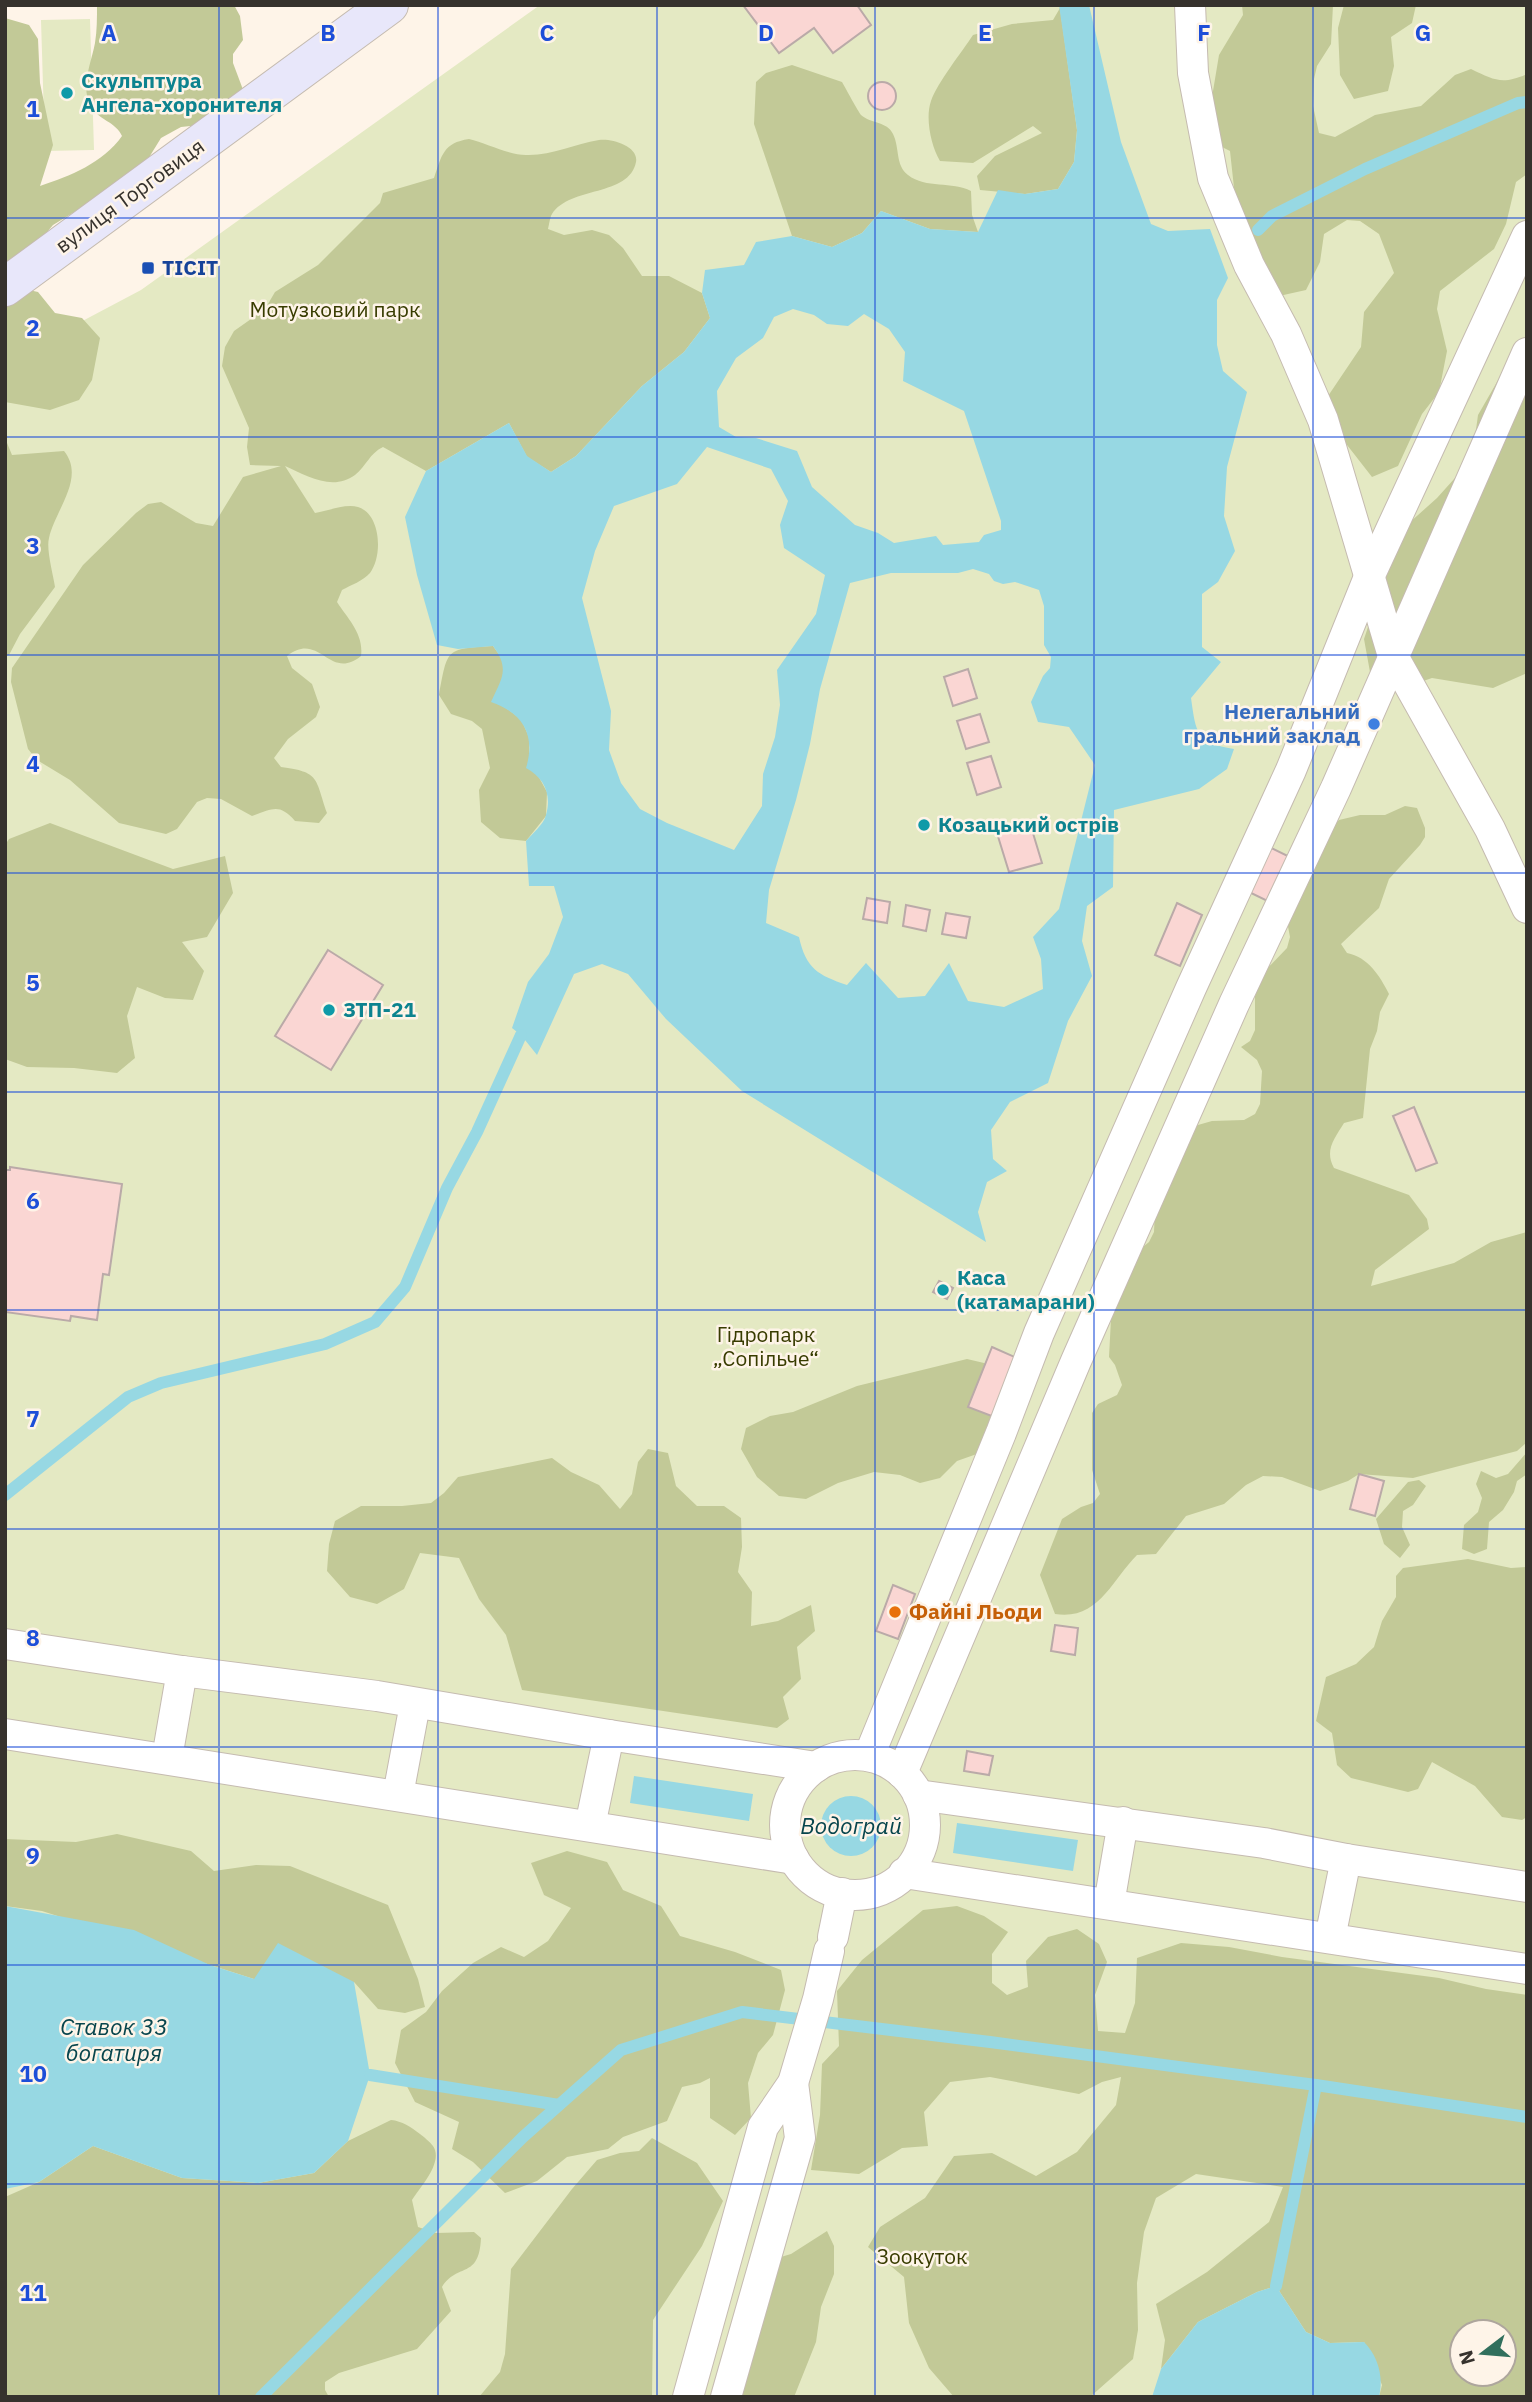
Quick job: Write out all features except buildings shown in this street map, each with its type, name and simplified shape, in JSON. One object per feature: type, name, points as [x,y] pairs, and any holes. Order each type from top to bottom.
[{"type":"main road","name":"вулиця Торговиця","points":[[5,288],[389,5]]},
{"type":"street","points":[[1190,5],[1193,74],[1213,178],[1249,265],[1286,334],[1323,420],[1393,656],[1490,829],[1527,908]]},
{"type":"street","points":[[869,1756],[1039,1333],[1191,988],[1291,770],[1369,576],[1527,236]]},
{"type":"street","points":[[910,1784],[1069,1378],[1234,1004],[1336,788],[1527,353]]},
{"type":"street","points":[[1291,770],[1336,788]]},
{"type":"street","points":[[1191,988],[1234,1004]]},
{"type":"street","points":[[1028,1363],[1069,1378]]},
{"type":"street","points":[[5,1644],[182,1671],[377,1696],[816,1766]]},
{"type":"street","points":[[167,1758],[182,1671]]},
{"type":"street","points":[[398,1795],[415,1704]]},
{"type":"street","points":[[5,1734],[794,1859]]},
{"type":"street","points":[[590,1826],[609,1735]]},
{"type":"street","points":[[869,1756],[886,1762],[910,1784],[922,1805],[925,1826],[921,1846],[913,1865],[898,1880],[874,1892],[866,1894],[831,1891],[813,1881],[799,1867],[789,1850],[785,1829],[786,1808],[795,1788],[816,1766],[837,1757],[869,1756]]},
{"type":"street","points":[[910,1784],[1123,1822],[1527,1887]]},
{"type":"street","points":[[1109,1904],[1123,1822]]},
{"type":"street","points":[[1330,1938],[1346,1859]]},
{"type":"street","points":[[904,1873],[1527,1969]]},
{"type":"street","points":[[688,2397],[763,2127],[793,2083],[818,1999],[842,1893]]},
{"type":"street","points":[[726,2397],[800,2138],[793,2083]]},
{"type":"green space","points":[[97,5],[234,5],[240,16],[243,40],[233,54],[233,63],[245,95],[200,125],[181,127],[161,138],[140,172],[53,225],[41,239],[5,268],[5,18],[29,25],[38,39],[40,83],[53,145],[40,186],[96,161],[122,136],[116,127],[94,111],[86,92],[87,75],[96,38]]},
{"type":"green space","name":"Гідропарк „Сопільче“","points":[[540,5],[1527,5],[1527,2397],[5,2397],[5,362],[141,290]]},
{"type":"green space","points":[[1242,5],[1333,5],[1331,44],[1317,66],[1313,106],[1319,133],[1335,137],[1375,115],[1421,106],[1455,75],[1471,69],[1498,80],[1527,74],[1527,174],[1516,182],[1506,224],[1494,249],[1440,291],[1437,309],[1447,351],[1439,392],[1422,414],[1398,466],[1372,477],[1326,418],[1324,402],[1361,347],[1364,312],[1394,273],[1379,234],[1360,221],[1347,220],[1324,234],[1320,262],[1306,290],[1279,296],[1235,197],[1230,151],[1218,145],[1209,115],[1219,55],[1243,15]]},
{"type":"green space","points":[[1344,5],[1416,5],[1412,23],[1391,37],[1394,66],[1388,91],[1354,99],[1340,75],[1338,28]]},
{"type":"green space","points":[[1060,8],[1077,130],[1074,162],[1058,189],[1025,194],[980,190],[977,176],[995,156],[1042,133],[1033,126],[973,163],[940,161],[929,124],[929,108],[934,94],[973,35],[1012,24],[1053,20]]},
{"type":"green space","points":[[90,19],[94,150],[45,151],[41,20]]},
{"type":"green space","points":[[792,65],[842,82],[861,115],[890,130],[895,139],[901,166],[908,175],[923,182],[956,186],[971,191],[972,215],[978,232],[930,229],[881,211],[862,233],[832,247],[792,236],[754,124],[756,82],[766,73]]},
{"type":"green space","name":"Мотузковий парк","points":[[469,139],[526,155],[544,154],[599,140],[610,140],[629,147],[636,156],[631,173],[611,186],[560,205],[551,215],[548,229],[564,235],[592,230],[609,235],[623,248],[642,276],[669,276],[702,293],[710,318],[684,352],[642,386],[576,456],[551,472],[527,457],[509,423],[426,471],[383,447],[355,475],[337,482],[319,480],[285,466],[315,513],[358,507],[366,511],[371,518],[377,536],[377,556],[370,573],[342,590],[337,602],[358,634],[361,656],[341,663],[308,649],[298,650],[287,656],[292,668],[312,684],[320,707],[316,717],[288,739],[274,758],[281,767],[303,771],[314,779],[327,813],[319,823],[295,821],[275,809],[252,816],[221,799],[207,798],[197,802],[177,829],[166,834],[119,823],[70,780],[37,760],[28,749],[11,682],[12,668],[83,565],[136,513],[148,504],[161,502],[196,523],[213,526],[243,477],[281,466],[250,465],[247,447],[249,428],[222,366],[225,347],[234,331],[265,309],[275,292],[318,265],[380,203],[383,193],[434,178],[445,151],[460,141]]},
{"type":"green space","points":[[29,290],[38,292],[55,313],[82,318],[100,338],[92,380],[79,400],[50,410],[5,402],[5,304]]},
{"type":"green space","points":[[1527,364],[1527,673],[1493,688],[1432,678],[1397,690],[1370,672],[1364,639],[1384,579],[1389,541],[1437,498],[1472,459],[1478,415],[1501,375]]},
{"type":"green space","points":[[5,438],[12,455],[64,451],[72,472],[71,483],[48,543],[55,587],[20,634],[9,655],[5,656]]},
{"type":"green space","points":[[493,646],[503,660],[503,706],[521,719],[529,737],[529,759],[547,792],[546,816],[526,841],[500,838],[481,822],[479,790],[490,768],[482,729],[472,721],[451,714],[439,695],[444,668],[451,654],[466,648]]},
{"type":"green space","points":[[1405,806],[1417,808],[1425,828],[1425,837],[1389,879],[1379,908],[1341,944],[1347,953],[1372,968],[1389,994],[1380,1012],[1370,1049],[1363,1118],[1344,1123],[1330,1150],[1331,1162],[1334,1168],[1409,1195],[1427,1219],[1429,1229],[1375,1270],[1371,1286],[1454,1263],[1491,1242],[1527,1232],[1527,1442],[1517,1451],[1413,1478],[1359,1474],[1320,1491],[1282,1477],[1263,1476],[1246,1485],[1224,1504],[1186,1516],[1156,1554],[1137,1555],[1093,1605],[1070,1614],[1055,1614],[1040,1575],[1062,1519],[1093,1503],[1100,1494],[1092,1470],[1092,1413],[1098,1404],[1117,1395],[1122,1385],[1109,1357],[1111,1319],[1132,1256],[1149,1242],[1154,1232],[1156,1186],[1191,1127],[1212,1121],[1244,1120],[1255,1114],[1260,1104],[1262,1071],[1257,1060],[1241,1047],[1250,1041],[1255,1030],[1255,996],[1262,974],[1287,948],[1290,937],[1286,916],[1323,835],[1339,820],[1360,815],[1385,815]]},
{"type":"green space","points":[[50,823],[173,869],[225,856],[233,893],[207,937],[182,942],[204,971],[193,1000],[165,998],[137,987],[127,1016],[135,1058],[117,1073],[74,1068],[27,1067],[5,1059],[5,845],[9,839]]},
{"type":"green space","points":[[967,1359],[1006,1372],[988,1450],[957,1461],[940,1478],[920,1483],[900,1475],[874,1472],[838,1483],[806,1499],[779,1496],[757,1477],[741,1449],[746,1428],[770,1416],[793,1412],[857,1386]]},
{"type":"green space","points":[[648,1449],[668,1453],[676,1486],[697,1506],[724,1506],[741,1518],[742,1547],[738,1572],[752,1592],[751,1626],[778,1621],[811,1605],[815,1631],[797,1647],[801,1679],[783,1697],[789,1719],[777,1728],[522,1690],[506,1635],[479,1599],[459,1558],[420,1553],[404,1589],[377,1604],[350,1597],[327,1571],[329,1544],[335,1521],[361,1506],[431,1503],[458,1477],[552,1458],[571,1472],[599,1485],[620,1509],[632,1494],[638,1462]]},
{"type":"green space","points":[[1527,1452],[1527,1474],[1517,1481],[1503,1510],[1489,1522],[1487,1549],[1474,1554],[1462,1549],[1464,1525],[1478,1512],[1482,1498],[1476,1484],[1481,1471],[1496,1478],[1508,1474]]},
{"type":"green space","points":[[1419,1480],[1426,1486],[1413,1505],[1403,1511],[1402,1527],[1410,1545],[1400,1558],[1384,1544],[1376,1519],[1408,1482]]},
{"type":"green space","points":[[1468,1559],[1511,1568],[1527,1567],[1527,1817],[1522,1820],[1502,1817],[1475,1786],[1432,1762],[1418,1789],[1408,1792],[1351,1778],[1337,1765],[1332,1733],[1316,1721],[1326,1677],[1356,1664],[1374,1647],[1382,1621],[1396,1597],[1396,1576],[1403,1568]]},
{"type":"green space","points":[[117,1834],[191,1851],[214,1871],[256,1865],[290,1866],[388,1905],[418,1979],[425,2007],[405,2013],[378,2009],[354,1982],[254,1979],[42,1911],[5,1906],[5,1839],[76,1842]]},
{"type":"green space","points":[[567,1851],[607,1862],[623,1890],[661,1906],[680,1936],[735,1952],[781,1970],[785,1990],[773,2035],[758,2053],[748,2083],[751,2118],[735,2135],[710,2118],[710,2078],[682,2087],[667,2121],[623,2137],[608,2149],[567,2157],[537,2181],[505,2193],[473,2162],[452,2149],[459,2122],[415,2102],[395,2063],[401,2030],[426,2012],[442,1991],[473,1963],[501,1947],[524,1957],[548,1941],[571,1908],[544,1895],[531,1863]]},
{"type":"green space","name":"Зоокуток","points":[[957,1906],[984,1916],[1008,1932],[992,1954],[992,1983],[1007,1995],[1028,1987],[1026,1961],[1048,1937],[1077,1929],[1099,1944],[1107,1962],[1095,1995],[1098,2031],[1125,2033],[1135,2003],[1137,1958],[1181,1943],[1229,1947],[1282,1957],[1439,1978],[1527,1995],[1527,2397],[1379,2397],[1382,2385],[1364,2342],[1330,2343],[1306,2332],[1276,2286],[1257,2292],[1198,2322],[1161,2369],[1165,2340],[1156,2304],[1207,2272],[1269,2222],[1283,2187],[1196,2174],[1156,2198],[1144,2232],[1137,2283],[1138,2330],[1133,2359],[1090,2397],[954,2397],[929,2368],[909,2323],[904,2277],[868,2247],[880,2227],[925,2198],[954,2156],[992,2153],[1036,2176],[1077,2152],[1116,2105],[1121,2077],[1102,2082],[1079,2094],[990,2077],[950,2082],[924,2112],[928,2146],[902,2148],[859,2174],[811,2170],[820,2115],[822,2064],[839,2046],[837,1991],[862,1960],[923,1910]]},
{"type":"green space","points":[[391,2120],[417,2131],[432,2144],[436,2152],[430,2174],[412,2200],[418,2227],[436,2233],[474,2232],[481,2238],[476,2260],[467,2269],[448,2279],[442,2287],[451,2311],[417,2349],[339,2373],[325,2382],[329,2397],[5,2397],[5,2197],[39,2182],[93,2146],[182,2178],[258,2183],[314,2173],[348,2141]]},
{"type":"green space","points":[[652,2138],[697,2163],[723,2201],[702,2246],[653,2320],[652,2397],[479,2397],[500,2372],[505,2354],[511,2269],[597,2160],[639,2151]]},
{"type":"green space","points":[[827,2231],[834,2246],[834,2274],[821,2307],[816,2342],[794,2397],[723,2397],[774,2259],[791,2254]]},
{"type":"water","points":[[1059,5],[1089,5],[1121,142],[1151,224],[1168,231],[1210,229],[1228,278],[1217,300],[1217,345],[1223,371],[1247,392],[1227,467],[1224,516],[1235,551],[1218,582],[1202,594],[1202,647],[1221,662],[1191,698],[1194,720],[1200,734],[1221,747],[1234,749],[1227,769],[1199,789],[1114,810],[1113,887],[1087,906],[1082,941],[1092,976],[1068,1021],[1048,1083],[1010,1102],[991,1130],[993,1159],[1007,1171],[987,1182],[978,1212],[986,1242],[742,1091],[666,1019],[628,974],[602,964],[574,974],[537,1055],[512,1028],[528,982],[549,954],[563,917],[554,886],[529,886],[526,841],[545,818],[547,794],[538,777],[526,768],[529,745],[524,727],[511,712],[491,702],[501,680],[503,667],[493,646],[458,649],[437,645],[417,575],[405,517],[426,471],[509,423],[527,456],[551,472],[576,456],[642,386],[684,352],[710,318],[702,293],[705,270],[744,265],[756,242],[792,236],[832,247],[862,233],[881,211],[930,229],[978,232],[998,190],[1025,194],[1058,189],[1074,162],[1077,130]],"holes":[[[793,309],[814,315],[827,324],[848,326],[864,314],[889,329],[905,352],[903,381],[964,411],[1001,521],[1001,530],[984,535],[979,542],[943,545],[936,536],[894,543],[878,533],[855,525],[812,487],[797,451],[756,438],[736,437],[719,427],[717,391],[736,358],[763,338],[774,317]],[[707,447],[771,469],[788,501],[780,525],[784,548],[825,575],[816,614],[777,670],[780,705],[775,737],[763,774],[762,806],[734,850],[640,809],[621,783],[609,750],[611,711],[582,598],[595,551],[614,506],[677,484]],[[973,569],[989,574],[994,581],[1003,584],[1015,582],[1039,590],[1044,606],[1044,645],[1051,657],[1050,668],[1043,676],[1031,702],[1038,722],[1069,727],[1095,765],[1059,909],[1033,937],[1041,959],[1043,989],[1004,1007],[968,1001],[949,963],[925,996],[898,998],[866,963],[847,985],[828,978],[815,969],[805,957],[799,937],[766,923],[769,890],[796,800],[820,689],[850,583],[891,573],[958,573]]]},
{"type":"water","points":[[634,1776],[753,1794],[749,1821],[630,1803]]},
{"type":"water","name":"Водограй","points":[[851,1796],[868,1801],[876,1809],[881,1826],[876,1843],[868,1851],[851,1856],[834,1851],[826,1843],[821,1826],[826,1809],[834,1801]]},
{"type":"water","points":[[957,1823],[1078,1840],[1073,1871],[953,1853]]},
{"type":"water","name":"Ставок 33 богатиря","points":[[5,1906],[134,1930],[210,1965],[254,1979],[278,1943],[354,1982],[370,2075],[348,2141],[314,2173],[258,2183],[182,2178],[93,2146],[39,2182],[5,2189]]},
{"type":"water","points":[[1276,2286],[1306,2332],[1330,2343],[1364,2342],[1379,2367],[1379,2397],[1152,2397],[1161,2369],[1198,2322],[1257,2292]]},
{"type":"waterway","points":[[1258,230],[1272,216],[1365,169],[1518,103],[1527,102]]},
{"type":"waterway","points":[[5,1495],[128,1397],[161,1383],[325,1344],[375,1322],[405,1287],[447,1188],[477,1132],[521,1035]]},
{"type":"waterway","points":[[261,2397],[523,2137],[621,2050],[742,2012],[1316,2085],[1527,2117]]},
{"type":"waterway","points":[[370,2075],[559,2105]]},
{"type":"waterway","points":[[1276,2286],[1316,2085]]},
{"type":"place","name":"Скульптура Ангела-хоронителя","points":[[67,93]]},
{"type":"place","name":"ТІСІТ","points":[[148,268]]},
{"type":"place","name":"Нелегальний гральний заклад","points":[[1374,724]]},
{"type":"place","name":"Козацький острів","points":[[924,825]]},
{"type":"place","name":"ЗТП-21","points":[[329,1010]]},
{"type":"place","name":"Каса (катамарани)","points":[[943,1290]]},
{"type":"place","name":"Файні Льоди","points":[[895,1612]]}]
